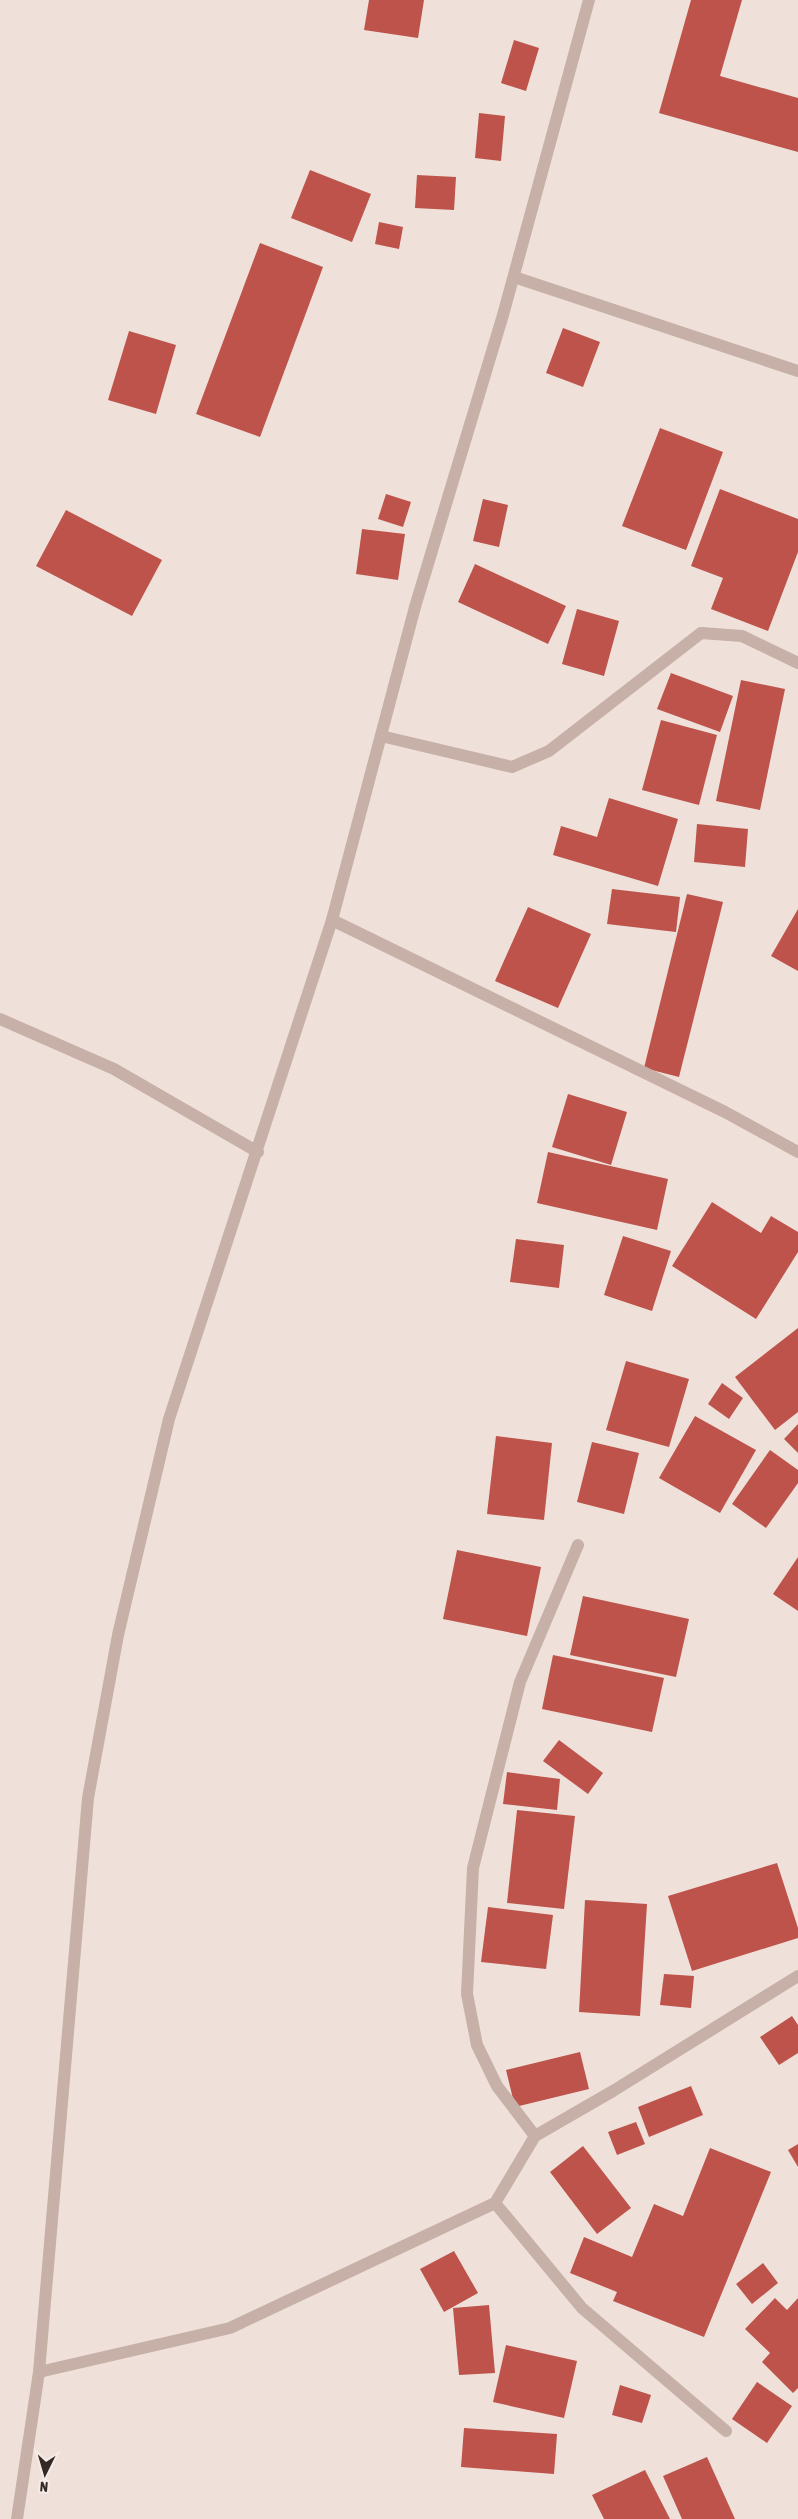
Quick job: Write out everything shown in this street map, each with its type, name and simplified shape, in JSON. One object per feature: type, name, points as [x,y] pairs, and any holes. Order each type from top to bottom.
[{"type":"street","points":[[17,2519],[39,2372],[90,1789],[118,1634],[169,1419],[258,1152],[332,920],[415,607],[514,277],[589,0]]},
{"type":"street","points":[[514,277],[798,372]]},
{"type":"street","points":[[380,736],[512,767],[548,751],[701,632],[742,636],[798,663]]},
{"type":"street","points":[[332,920],[664,1082],[798,1152]]},
{"type":"street","points":[[0,1019],[114,1069],[258,1152]]},
{"type":"street","points":[[536,2136],[497,2086],[477,2045],[467,1994],[473,1868],[520,1682],[578,1545]]},
{"type":"street","points":[[39,2372],[230,2328],[495,2203],[536,2136],[613,2092],[798,1976]]},
{"type":"street","points":[[495,2203],[582,2308],[726,2431]]},
{"type":"building","points":[[369,0],[424,0],[418,38],[364,30]]},
{"type":"building","points":[[691,0],[742,0],[720,76],[798,98],[798,152],[659,113]]},
{"type":"building","points":[[514,40],[539,48],[526,91],[501,83]]},
{"type":"building","points":[[479,113],[505,116],[501,161],[475,158]]},
{"type":"building","points":[[310,170],[371,194],[352,242],[291,218]]},
{"type":"building","points":[[417,175],[456,177],[454,210],[415,208]]},
{"type":"building","points":[[379,222],[403,227],[399,249],[375,244]]},
{"type":"building","points":[[260,243],[323,267],[260,437],[196,414]]},
{"type":"building","points":[[563,328],[600,342],[583,387],[546,373]]},
{"type":"building","points":[[129,331],[176,345],[156,414],[108,400]]},
{"type":"building","points":[[660,428],[723,452],[686,550],[622,526]]},
{"type":"building","points":[[720,489],[798,519],[798,552],[768,631],[711,609],[723,578],[691,566]]},
{"type":"building","points":[[386,494],[411,502],[403,527],[378,519]]},
{"type":"building","points":[[483,499],[508,505],[499,547],[473,541]]},
{"type":"building","points":[[66,510],[162,560],[132,616],[36,566]]},
{"type":"building","points":[[362,529],[405,534],[398,580],[356,574]]},
{"type":"building","points":[[475,564],[566,606],[548,644],[458,602]]},
{"type":"building","points":[[577,609],[619,621],[604,676],[562,664]]},
{"type":"building","points":[[671,673],[733,696],[720,732],[657,709]]},
{"type":"building","points":[[741,680],[785,689],[760,810],[716,801]]},
{"type":"building","points":[[661,720],[717,735],[699,805],[642,790]]},
{"type":"building","points":[[609,798],[678,819],[658,886],[553,855],[561,826],[597,837]]},
{"type":"building","points":[[697,824],[748,829],[745,867],[694,862]]},
{"type":"building","points":[[612,889],[680,897],[676,932],[607,924]]},
{"type":"building","points":[[687,894],[723,902],[679,1077],[644,1068]]},
{"type":"building","points":[[528,907],[591,934],[558,1008],[495,981]]},
{"type":"building","points":[[798,909],[798,971],[771,956]]},
{"type":"building","points":[[568,1094],[627,1112],[611,1165],[552,1147]]},
{"type":"building","points":[[548,1152],[668,1179],[657,1230],[537,1203]]},
{"type":"building","points":[[712,1202],[761,1233],[771,1216],[798,1232],[798,1252],[756,1319],[672,1266]]},
{"type":"building","points":[[623,1236],[671,1251],[652,1311],[604,1295]]},
{"type":"building","points":[[516,1239],[564,1245],[559,1288],[510,1282]]},
{"type":"building","points":[[798,1328],[798,1412],[775,1430],[735,1377]]},
{"type":"building","points":[[626,1361],[689,1379],[669,1447],[606,1430]]},
{"type":"building","points":[[722,1383],[743,1398],[729,1419],[708,1404]]},
{"type":"building","points":[[695,1416],[756,1450],[720,1513],[659,1478]]},
{"type":"building","points":[[798,1424],[798,1453],[784,1439]]},
{"type":"building","points":[[496,1436],[552,1443],[544,1520],[487,1514]]},
{"type":"building","points":[[592,1442],[639,1453],[624,1514],[577,1502]]},
{"type":"building","points":[[770,1450],[798,1470],[798,1483],[766,1528],[732,1504]]},
{"type":"building","points":[[457,1550],[541,1567],[527,1636],[443,1619]]},
{"type":"building","points":[[798,1557],[798,1611],[773,1594]]},
{"type":"building","points":[[583,1596],[689,1619],[676,1677],[570,1655]]},
{"type":"building","points":[[553,1655],[664,1678],[652,1732],[542,1709]]},
{"type":"building","points":[[559,1740],[603,1773],[588,1794],[543,1761]]},
{"type":"building","points":[[507,1772],[560,1779],[557,1810],[503,1804]]},
{"type":"building","points":[[517,1810],[575,1816],[564,1909],[507,1903]]},
{"type":"building","points":[[777,1863],[798,1928],[798,1938],[692,1971],[668,1896]]},
{"type":"building","points":[[585,1900],[647,1904],[640,2016],[579,2012]]},
{"type":"building","points":[[488,1907],[553,1915],[546,1969],[481,1962]]},
{"type":"building","points":[[664,1974],[694,1976],[691,2008],[660,2005]]},
{"type":"building","points":[[792,2016],[798,2025],[798,2053],[779,2065],[760,2037]]},
{"type":"building","points":[[580,2052],[589,2089],[515,2107],[506,2070]]},
{"type":"building","points":[[691,2086],[703,2115],[649,2137],[638,2107]]},
{"type":"building","points":[[636,2122],[645,2144],[617,2155],[608,2132]]},
{"type":"building","points":[[798,2144],[798,2167],[788,2150]]},
{"type":"building","points":[[583,2146],[631,2208],[597,2234],[550,2172]]},
{"type":"building","points":[[710,2148],[771,2172],[704,2337],[613,2301],[617,2292],[570,2273],[584,2237],[632,2257],[654,2204],[683,2216]]},
{"type":"building","points":[[454,2251],[478,2293],[444,2312],[420,2269]]},
{"type":"building","points":[[763,2263],[778,2283],[752,2304],[736,2284]]},
{"type":"building","points":[[775,2298],[787,2310],[798,2298],[798,2388],[793,2393],[762,2362],[770,2353],[745,2329]]},
{"type":"building","points":[[489,2305],[495,2373],[459,2375],[453,2308]]},
{"type":"building","points":[[506,2345],[577,2361],[564,2418],[493,2402]]},
{"type":"building","points":[[757,2382],[792,2406],[767,2443],[732,2419]]},
{"type":"building","points":[[620,2385],[651,2395],[642,2423],[612,2415]]},
{"type":"building","points":[[464,2428],[557,2434],[554,2474],[461,2467]]},
{"type":"building","points":[[707,2457],[735,2519],[682,2519],[663,2476]]},
{"type":"building","points":[[645,2470],[670,2519],[604,2519],[592,2495]]}]
